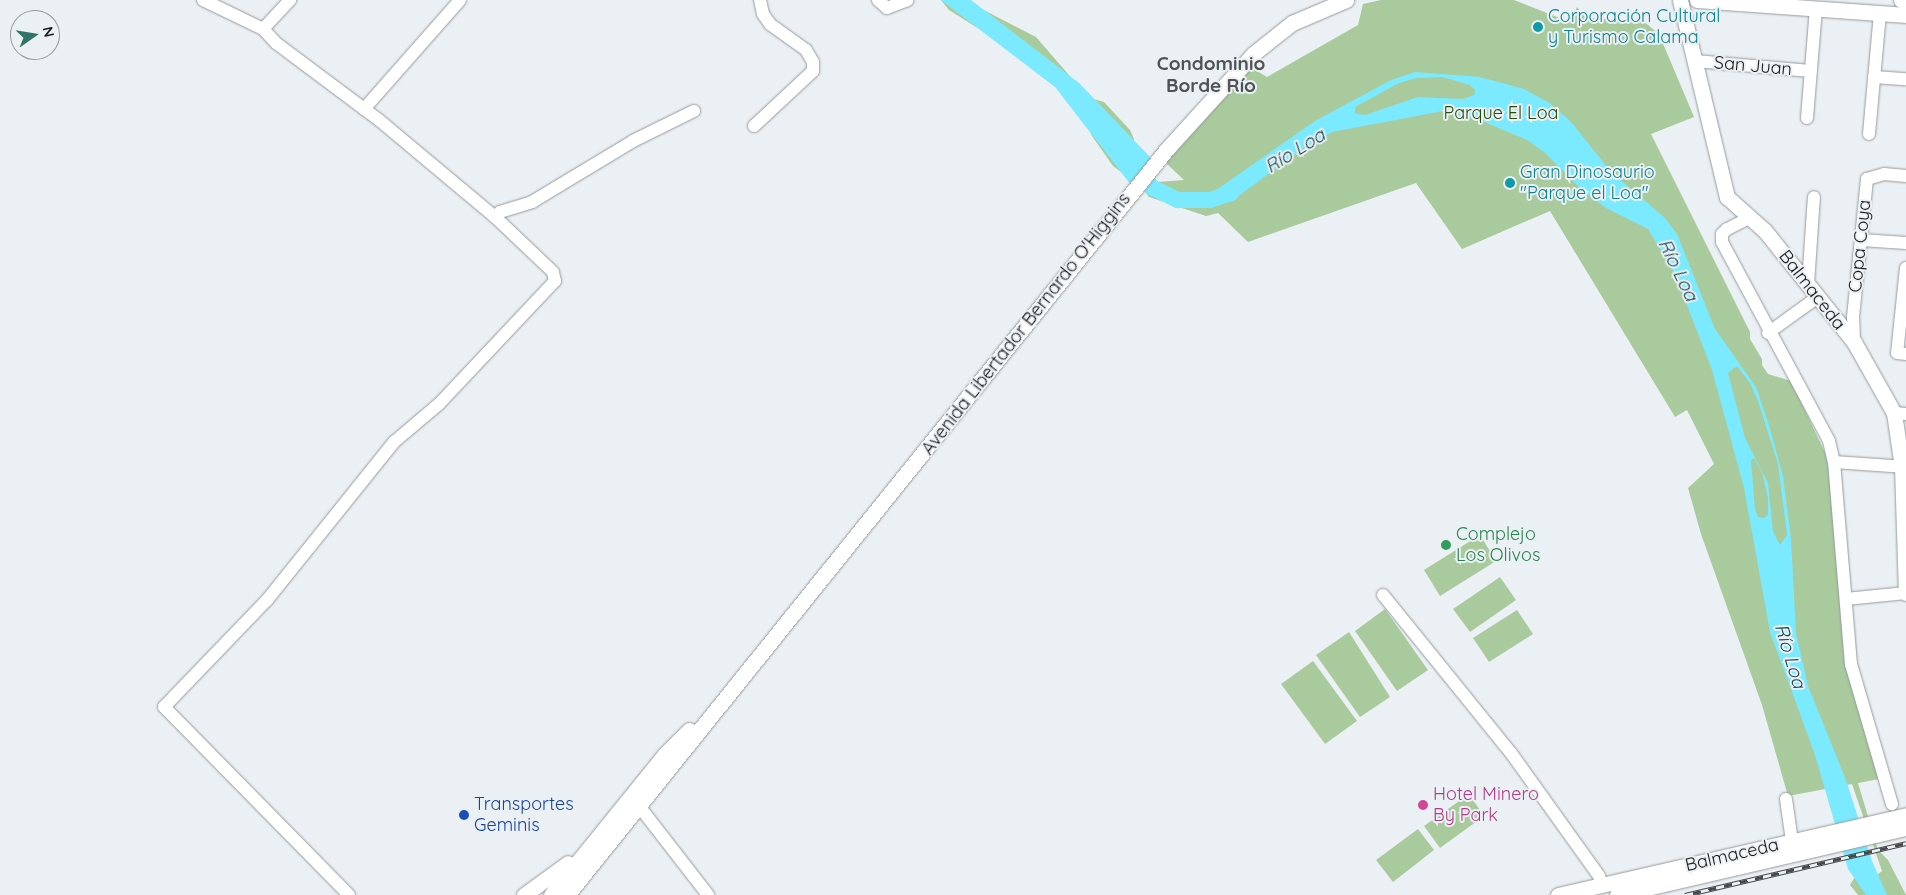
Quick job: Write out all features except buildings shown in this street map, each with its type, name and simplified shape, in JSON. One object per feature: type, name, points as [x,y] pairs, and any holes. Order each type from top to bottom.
[{"type":"main road","name":"Avenida Libertador Bernardo O'Higgins","points":[[567,895],[1126,197],[1167,149],[1253,54],[1305,15],[1346,0]]},
{"type":"main road","name":"Balmaceda","points":[[1680,0],[1727,197],[1736,208],[1752,217],[1808,284],[1854,342],[1900,413],[1904,467],[1906,593]]},
{"type":"main road","points":[[1697,0],[1771,2],[1816,8],[1906,15]]},
{"type":"main road","points":[[1901,0],[1906,0]]},
{"type":"main road","name":"Avenida Libertador Bernardo O'Higgins","points":[[551,895],[664,754],[737,684]]},
{"type":"main road","name":"Balmaceda","points":[[1617,895],[1885,826],[1906,815]]},
{"type":"main road","name":"Balmaceda","points":[[1885,826],[1906,828]]},
{"type":"main road","points":[[524,895],[557,873],[598,838]]},
{"type":"main road","name":"Balmaceda","points":[[1558,895],[1792,841],[1825,840]]},
{"type":"street","points":[[202,0],[263,29],[276,43],[364,108],[495,217],[553,272],[555,282],[439,404],[394,442],[268,600],[164,707],[349,895]]},
{"type":"street","points":[[263,29],[290,0]]},
{"type":"street","points":[[364,108],[460,0]]},
{"type":"street","points":[[754,126],[813,71],[813,62],[806,50],[770,24],[762,14],[760,0]]},
{"type":"street","points":[[878,0],[887,8],[903,3]]},
{"type":"street","points":[[1807,118],[1816,8]]},
{"type":"street","points":[[1869,134],[1880,13]]},
{"type":"street","name":"San Juan","points":[[1695,61],[1811,71]]},
{"type":"street","points":[[1874,77],[1906,79]]},
{"type":"street","points":[[495,217],[500,212],[532,202],[633,141],[694,111]]},
{"type":"street","name":"Copa Coya","points":[[1854,342],[1861,240],[1868,179],[1884,174],[1906,176]]},
{"type":"street","points":[[1808,284],[1814,197]]},
{"type":"street","points":[[1752,217],[1727,229],[1722,234],[1722,242],[1768,332],[1818,416],[1834,462],[1851,664],[1892,804]]},
{"type":"street","points":[[1861,240],[1906,243]]},
{"type":"street","points":[[1901,354],[1906,268]]},
{"type":"street","points":[[1768,332],[1818,297]]},
{"type":"street","points":[[1834,462],[1904,467]]},
{"type":"street","points":[[1846,599],[1906,593]]},
{"type":"street","points":[[1383,595],[1511,753],[1599,876],[1602,885]]},
{"type":"street","points":[[1786,799],[1792,841]]},
{"type":"street","points":[[639,806],[708,895]]},
{"type":"green space","name":"Parque El Loa","points":[[941,0],[964,0],[1036,37],[1075,82],[1081,85],[1086,97],[1104,102],[1130,130],[1134,139],[1132,149],[1151,179],[1157,182],[1184,180],[1166,163],[1166,156],[1240,72],[1255,70],[1267,77],[1358,25],[1363,4],[1381,0],[1514,0],[1570,22],[1577,7],[1586,18],[1642,20],[1659,34],[1694,117],[1651,134],[1750,332],[1750,339],[1762,359],[1762,365],[1768,374],[1791,381],[1830,463],[1851,675],[1879,779],[1858,783],[1878,850],[1888,860],[1906,895],[1858,895],[1850,885],[1855,877],[1877,875],[1882,871],[1852,784],[1788,796],[1762,705],[1701,534],[1688,488],[1714,464],[1687,410],[1675,417],[1550,211],[1462,249],[1416,183],[1248,242],[1218,213],[1206,216],[1149,197],[1142,188],[1113,166],[1092,136],[1075,101],[1011,49],[949,10]]},
{"type":"green space","points":[[1480,535],[1496,561],[1440,596],[1424,570]]},
{"type":"green space","points":[[1500,577],[1516,600],[1470,632],[1453,609]]},
{"type":"green space","points":[[1385,609],[1428,670],[1397,691],[1355,631]]},
{"type":"green space","points":[[1517,610],[1533,634],[1489,662],[1473,638]]},
{"type":"green space","points":[[1349,632],[1390,697],[1360,717],[1316,655]]},
{"type":"green space","points":[[1313,661],[1357,721],[1325,744],[1281,684]]},
{"type":"green space","points":[[1469,794],[1484,816],[1440,848],[1424,826]]},
{"type":"green space","points":[[1418,829],[1434,850],[1393,882],[1376,860]]},
{"type":"water","points":[[941,0],[971,0],[1079,83],[1152,159],[1131,185],[1055,87]]},
{"type":"water","points":[[1415,72],[1480,77],[1524,89],[1551,104],[1572,123],[1611,172],[1665,218],[1677,234],[1715,329],[1756,387],[1769,425],[1783,476],[1791,538],[1796,633],[1808,686],[1846,780],[1872,861],[1887,895],[1866,895],[1848,869],[1815,755],[1770,632],[1744,488],[1712,370],[1675,274],[1648,229],[1606,208],[1584,192],[1544,152],[1527,140],[1475,118],[1443,111],[1332,132],[1302,149],[1233,200],[1218,205],[1210,200],[1216,190],[1315,121],[1391,80]],"holes":[[[1442,77],[1470,85],[1475,90],[1474,95],[1463,99],[1418,97],[1365,115],[1355,113],[1355,107],[1399,83],[1416,78]],[[1737,366],[1750,383],[1758,401],[1778,464],[1787,535],[1780,545],[1773,531],[1768,483],[1745,438],[1728,373]],[[1754,458],[1762,472],[1768,498],[1768,515],[1764,518],[1758,517],[1755,510],[1751,460]]]},
{"type":"waterway","name":"Río Loa","points":[[1134,167],[1153,188],[1178,200],[1210,200],[1231,193]]},
{"type":"railway","points":[[1685,895],[1906,843]]},
{"type":"place","name":"Corporación Cultural y Turismo Calama","points":[[1538,27]]},
{"type":"place","name":"Gran Dinosaurio \"Parque el Loa\"","points":[[1510,183]]},
{"type":"place","name":"Complejo Los Olivos","points":[[1446,545]]},
{"type":"place","name":"Hotel Minero By Park","points":[[1423,805]]},
{"type":"place","name":"Transportes Geminis","points":[[464,815]]},
{"type":"district","name":"Condominio Borde Río","points":[[1211,75]]}]
